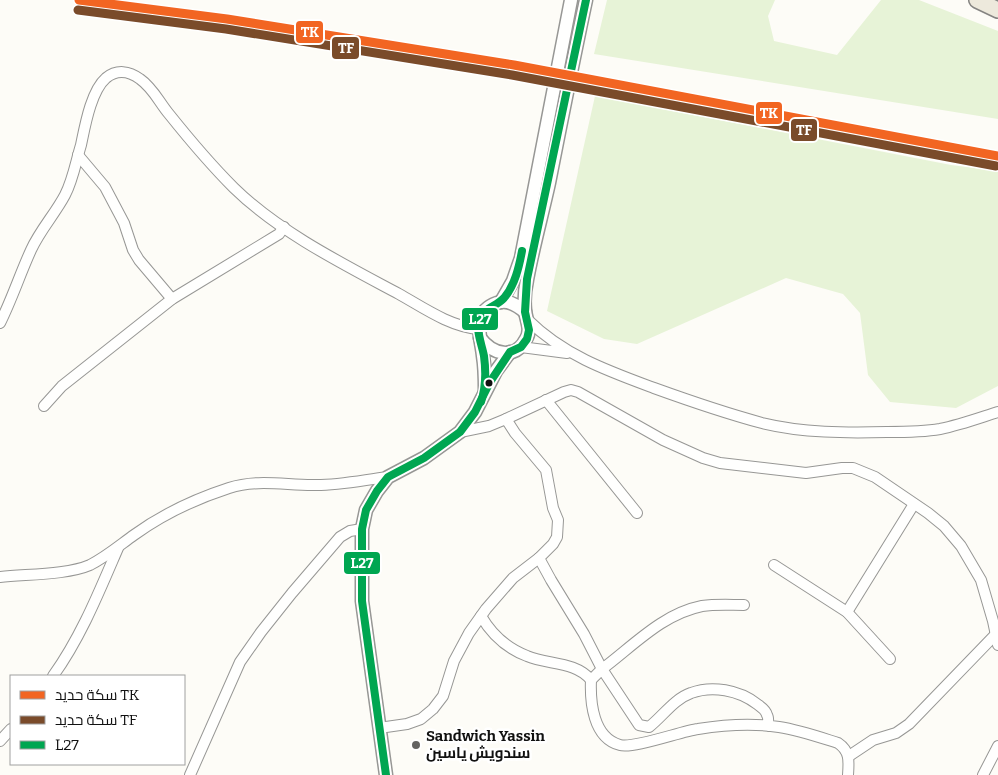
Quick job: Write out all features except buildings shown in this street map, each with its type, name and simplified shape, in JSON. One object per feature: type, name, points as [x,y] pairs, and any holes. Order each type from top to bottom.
[{"type":"main road","points":[[977,0],[998,10]]},
{"type":"street","points":[[0,577],[82,568],[101,559],[172,511],[231,488],[264,482],[328,485],[388,477],[424,458],[460,432],[475,412],[496,372],[515,349],[527,339],[529,330],[526,316],[527,279],[571,0]]},
{"type":"street","points":[[500,302],[514,281],[518,270],[542,184],[584,0]]},
{"type":"street","points":[[0,323],[32,249],[66,194],[86,120],[98,89],[105,79],[116,72],[128,72],[142,80],[153,91],[167,113],[234,188],[284,227],[343,264],[431,312],[479,333],[486,346],[494,351],[503,353],[515,349],[573,354]]},
{"type":"street","points":[[78,155],[105,187],[124,223],[133,250],[139,260],[172,299]]},
{"type":"street","points":[[44,406],[62,386],[172,299],[279,234],[284,227]]},
{"type":"street","points":[[485,392],[484,364],[479,333],[480,319],[484,311],[500,302],[510,303],[549,339],[573,354],[609,371],[715,409],[764,423],[808,430],[850,433],[938,429],[998,412]]},
{"type":"street","points":[[460,432],[489,426],[571,390],[578,392],[663,440],[703,458],[720,463],[806,473],[842,468],[862,471],[875,477],[928,513],[944,526],[961,546],[972,563],[984,589],[998,645]]},
{"type":"street","points":[[546,400],[637,513]]},
{"type":"street","points":[[378,728],[407,724],[421,719],[433,710],[443,696],[454,661],[469,632],[513,578],[539,558],[553,544],[557,537],[558,520],[553,508],[546,470],[514,433],[506,419]]},
{"type":"street","points":[[386,775],[378,728],[362,601],[362,529],[370,503],[388,477]]},
{"type":"street","points":[[847,612],[914,504]]},
{"type":"street","points":[[190,775],[240,662],[292,593],[340,537],[350,531],[362,529]]},
{"type":"street","points":[[54,675],[80,634],[100,592],[118,547]]},
{"type":"street","points":[[539,558],[584,634],[602,669],[639,724],[649,727],[674,703],[689,693],[705,689],[725,690],[740,694],[754,702],[768,716],[768,726]]},
{"type":"street","points":[[774,564],[847,612],[890,659]]},
{"type":"street","points":[[591,680],[648,632],[676,614],[701,606],[744,605]]},
{"type":"street","points":[[481,616],[489,630],[501,642],[527,657],[574,667],[586,673],[591,680],[592,710],[596,722],[612,742],[621,746],[698,729],[740,725],[768,726],[789,729],[838,742],[845,747],[849,756],[848,775]]},
{"type":"street","points":[[849,756],[873,740],[896,733],[910,724],[996,634]]},
{"type":"street","points":[[633,744],[633,740],[640,733],[642,726]]},
{"type":"street","points":[[0,741],[10,729]]},
{"type":"street","points":[[983,775],[996,753]]},
{"type":"green space","points":[[607,0],[775,0],[768,16],[774,41],[837,55],[881,0],[919,0],[998,31],[998,119],[594,54]]},
{"type":"green space","points":[[595,96],[951,165],[998,171],[998,386],[956,408],[890,402],[868,375],[860,313],[843,294],[786,278],[637,344],[604,339],[547,311]]},
{"type":"rail line","name":"TK","points":[[79,0],[227,19],[514,65],[998,156]]},
{"type":"rail line","name":"TF","points":[[78,10],[226,29],[512,75],[996,166]]},
{"type":"transit line","name":"L27","points":[[386,775],[362,601],[362,529],[366,510],[388,477],[424,458],[460,432],[475,412],[490,382],[510,352],[521,347],[527,339],[529,330],[525,312],[527,279],[586,0]]},
{"type":"transit line","name":"L27","points":[[481,402],[485,373],[479,321],[486,310],[501,301],[508,293],[516,276],[522,251]]},
{"type":"place","name":"Sandwich Yassin سندويش ياسين","points":[[416,745]]}]
